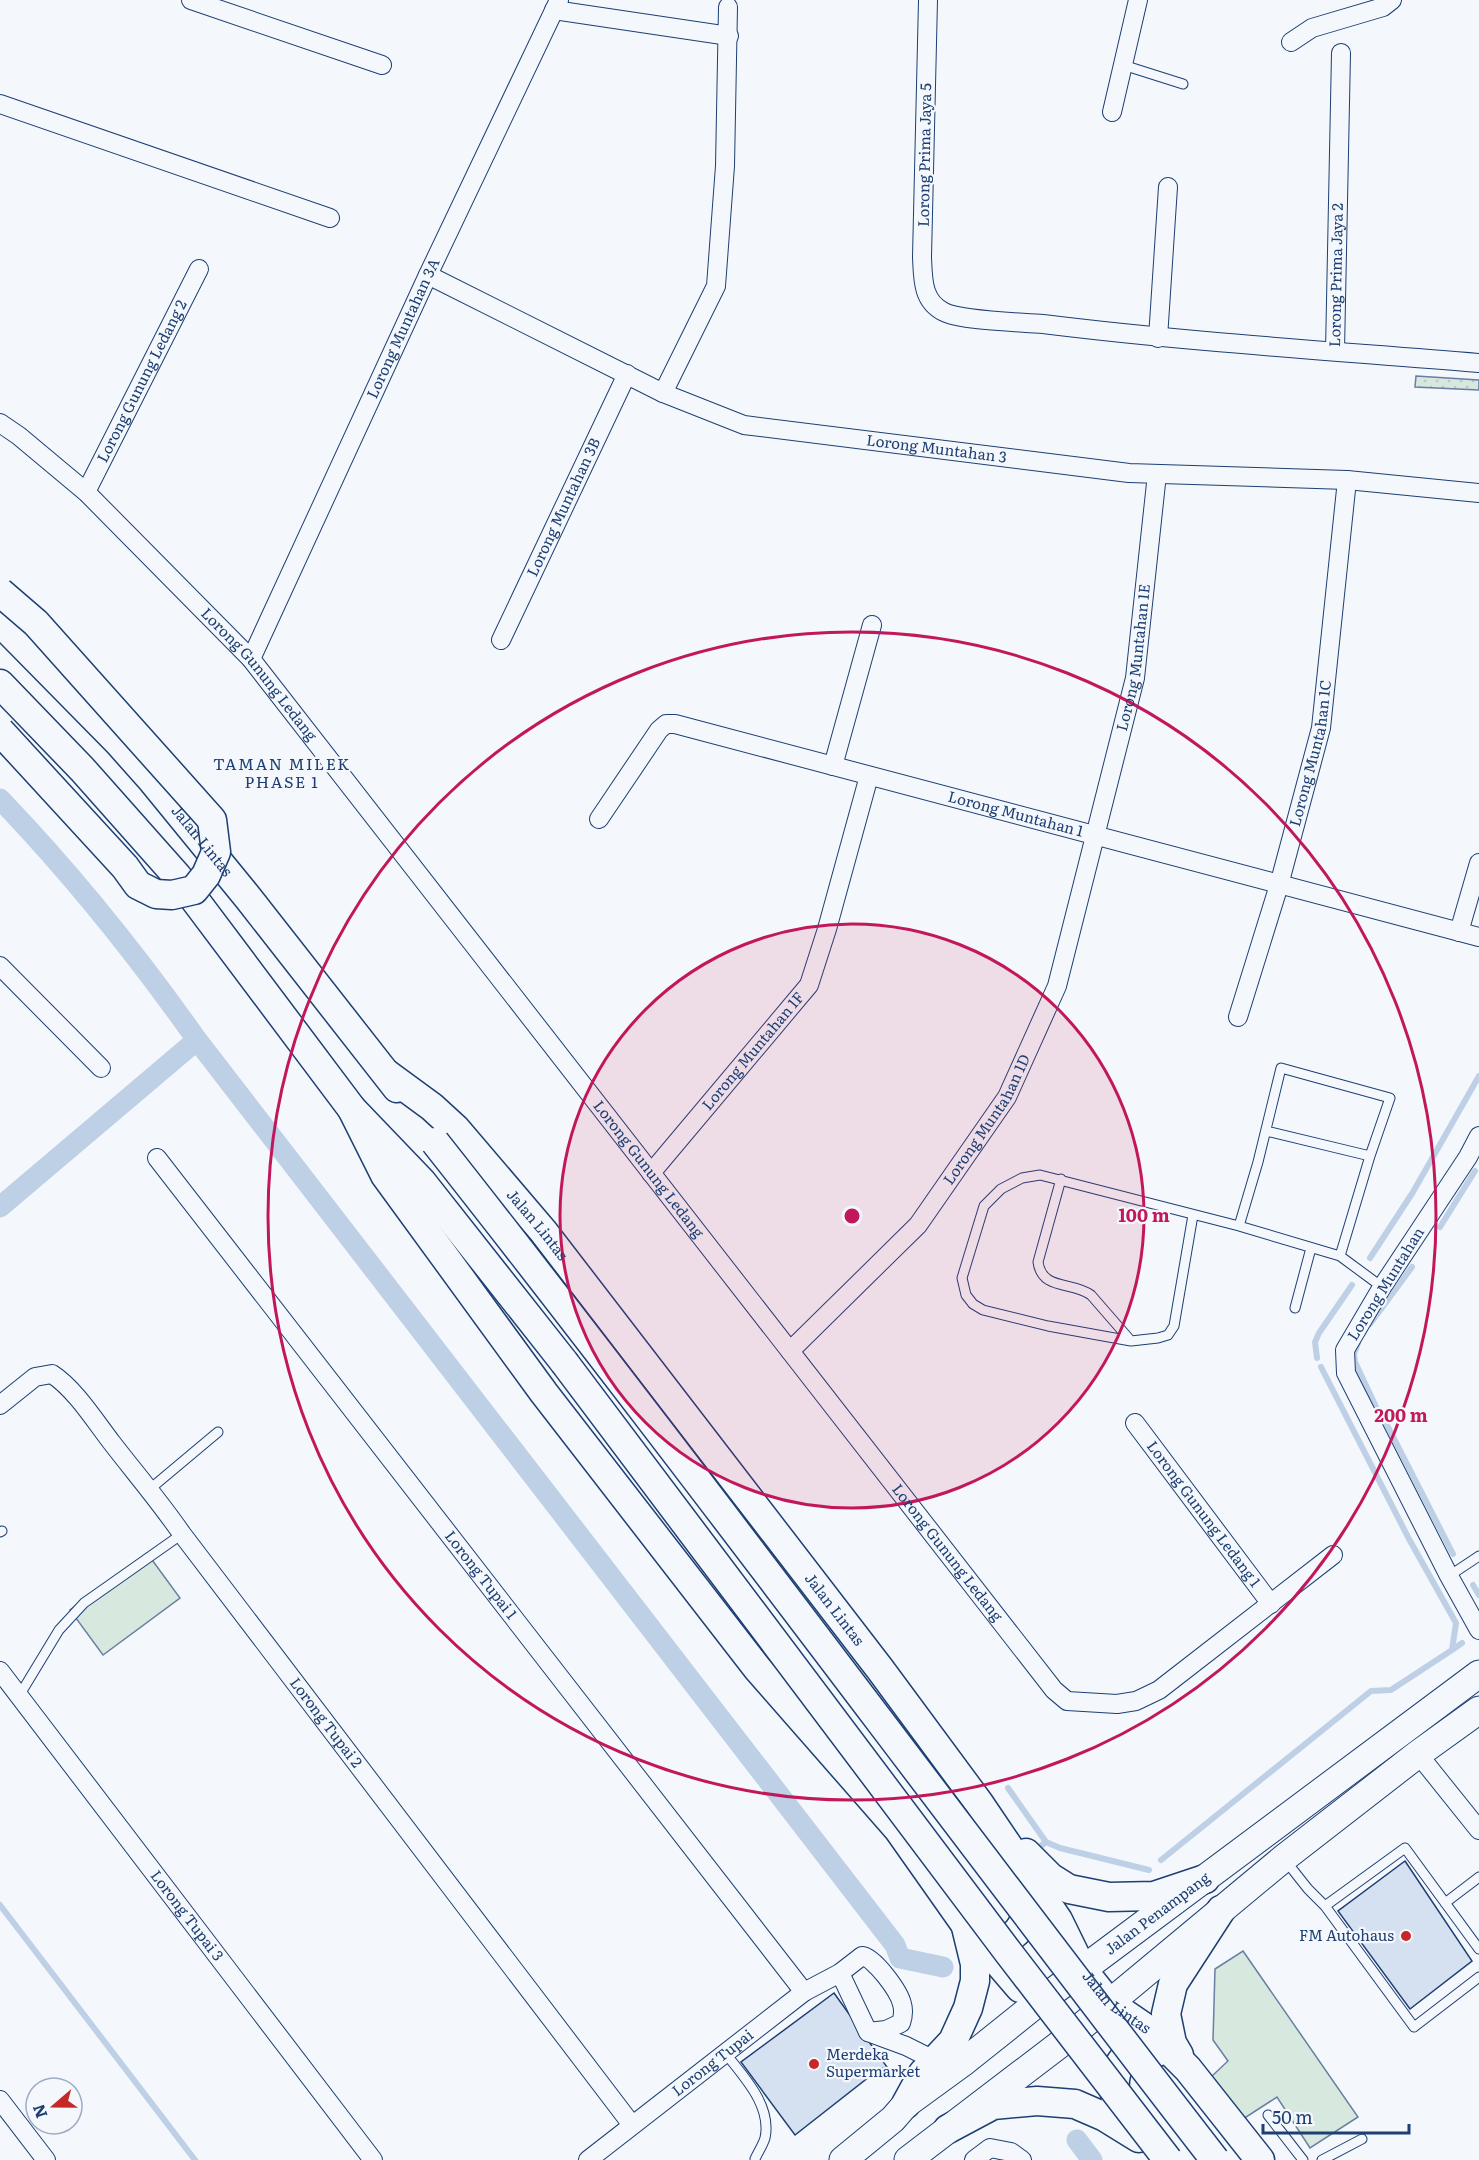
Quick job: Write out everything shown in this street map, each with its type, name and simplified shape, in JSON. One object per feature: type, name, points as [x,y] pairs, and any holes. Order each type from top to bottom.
[{"type":"highway","points":[[0,592],[36,623],[212,820],[216,852],[206,875],[194,891],[172,895],[156,894],[138,885],[125,867],[0,731]]},
{"type":"highway","name":"Jalan Lintas","points":[[0,622],[119,743],[249,899],[387,1074],[435,1142],[585,1332],[1036,1929],[1215,2160]]},
{"type":"highway","points":[[0,684],[66,752],[177,876],[352,1109],[422,1182],[564,1362],[1008,1952],[1168,2160]]},
{"type":"highway","name":"Jalan Lintas","points":[[387,1074],[432,1107],[456,1129],[543,1231],[880,1669],[979,1803],[1058,1920],[1082,1970],[1108,2003],[1150,2031],[1188,2069],[1260,2160]]},
{"type":"highway","points":[[352,1109],[385,1175],[544,1393],[757,1668],[898,1829],[965,1924],[1035,2005],[1138,2138]]},
{"type":"highway","points":[[979,1803],[1050,1877],[1069,1889],[1109,1897],[1154,1896],[1205,1879]]},
{"type":"highway","points":[[965,1924],[988,1941],[1004,1941],[1016,1934],[1024,1920],[1025,1873]]},
{"type":"highway","points":[[1188,2069],[1172,2043],[1166,2014],[1173,1984],[1221,1910]]},
{"type":"highway","points":[[906,2104],[923,2073],[953,2041],[963,2024],[975,1981],[975,1964],[965,1924]]},
{"type":"highway","points":[[1138,2138],[1113,2094],[1117,2069],[1128,2057],[1141,2050],[1158,2052],[1188,2069]]},
{"type":"highway","points":[[948,2129],[993,2105],[1037,2101],[1074,2104],[1105,2117],[1138,2138]]},
{"type":"main road","name":"Jalan Penampang","points":[[843,2160],[893,2119],[906,2104],[965,2061],[1035,2005],[1479,1674]]},
{"type":"main road","points":[[908,2160],[1064,2041],[1284,1858],[1418,1754],[1479,1710]]},
{"type":"street","points":[[192,0],[382,64]]},
{"type":"street","name":"Lorong Prima Jaya 5","points":[[928,0],[922,257],[923,279],[928,298],[935,306],[947,313],[960,316],[1158,338]]},
{"type":"street","points":[[1112,112],[1138,0]]},
{"type":"street","points":[[1291,42],[1312,28],[1383,7],[1392,0]]},
{"type":"street","points":[[556,5],[729,36]]},
{"type":"street","name":"Lorong Muntahan 3A","points":[[251,659],[428,275],[556,5]]},
{"type":"street","points":[[663,393],[716,286],[725,166],[728,7]]},
{"type":"street","name":"Lorong Prima Jaya 2","points":[[1341,53],[1335,351],[1479,363]]},
{"type":"street","points":[[0,104],[330,218]]},
{"type":"street","points":[[1168,188],[1158,338],[1335,351]]},
{"type":"street","name":"Lorong Gunung Ledang 2","points":[[86,492],[199,269]]},
{"type":"street","name":"Lorong Muntahan 3","points":[[428,275],[663,393],[744,426],[1117,472],[1347,480],[1479,493]]},
{"type":"street","name":"Lorong Muntahan 3B","points":[[501,640],[627,374]]},
{"type":"street","name":"Lorong Gunung Ledang","points":[[0,423],[86,492],[251,659],[1054,1690],[1067,1701],[1117,1704],[1136,1701],[1159,1690],[1333,1555]]},
{"type":"street","name":"Lorong Muntahan 1E","points":[[1095,836],[1135,678],[1157,474]]},
{"type":"street","name":"Lorong Muntahan 1C","points":[[1238,1017],[1280,885],[1321,728],[1347,480]]},
{"type":"street","points":[[833,766],[872,625]]},
{"type":"street","name":"Lorong Muntahan 1","points":[[599,819],[659,730],[666,724],[675,724],[1479,937]]},
{"type":"street","name":"Lorong Muntahan 1F","points":[[651,1173],[809,985],[827,929],[869,776]]},
{"type":"street","name":"Lorong Muntahan 1D","points":[[790,1351],[918,1225],[1007,1097],[1057,986],[1095,836]]},
{"type":"street","points":[[1459,932],[1479,863]]},
{"type":"street","points":[[0,966],[101,1068]]},
{"type":"street","name":"Lorong Muntahan","points":[[1479,1136],[1468,1157],[1382,1287],[1345,1350],[1344,1361],[1346,1373],[1449,1576],[1479,1630]]},
{"type":"street","name":"Lorong Tupai 1","points":[[157,1158],[804,1992]]},
{"type":"street","name":"Lorong Tupai 2","points":[[0,1406],[35,1377],[52,1374],[59,1379],[150,1489],[632,2125]]},
{"type":"street","name":"Lorong Gunung Ledang 1","points":[[1135,1423],[1271,1604]]},
{"type":"street","name":"Lorong Tupai 3","points":[[0,1671],[373,2160]]},
{"type":"street","points":[[1418,1754],[1479,1830]]},
{"type":"street","name":"Lorong Tupai","points":[[588,2160],[804,1992],[840,1973],[862,1956],[869,1958],[890,1981],[902,2002],[901,2023],[886,2030],[868,2032]]},
{"type":"street","points":[[840,1973],[868,2032],[906,2046],[936,2061]]},
{"type":"street","points":[[0,2100],[46,2160]]},
{"type":"street","points":[[974,2160],[990,2148],[1011,2152],[1022,2160]]},
{"type":"lane","points":[[1123,64],[1183,84]]},
{"type":"lane","points":[[1239,1226],[1258,1162],[1281,1068],[1390,1098],[1340,1256]]},
{"type":"lane","points":[[1266,1131],[1370,1156]]},
{"type":"lane","points":[[1194,1215],[1174,1326],[1168,1335],[1131,1341],[1048,1326],[982,1310],[966,1295],[962,1278],[984,1206],[1001,1189],[1022,1178],[1040,1175],[1239,1226],[1340,1256],[1382,1287]]},
{"type":"lane","points":[[1060,1179],[1038,1262],[1039,1271],[1049,1281],[1085,1291],[1091,1295],[1131,1341]]},
{"type":"lane","points":[[1295,1308],[1311,1248]]},
{"type":"lane","points":[[150,1489],[218,1432]]},
{"type":"lane","points":[[19,1696],[58,1630],[84,1603],[182,1534]]},
{"type":"lane","points":[[1449,1576],[1479,1556]]},
{"type":"lane","points":[[1325,1906],[1405,1848],[1479,1949]]},
{"type":"lane","points":[[1284,1858],[1308,1889],[1325,1906],[1414,2027],[1479,1977]]},
{"type":"lane","points":[[1445,1903],[1479,1878]]},
{"type":"lane","points":[[726,2054],[746,2079],[760,2102],[766,2122],[765,2139],[755,2159]]},
{"type":"lane","points":[[1268,2115],[1303,2160]]},
{"type":"lane","points":[[1322,2160],[1362,2139]]},
{"type":"shaded area","points":[[1416,376],[1479,380],[1479,390],[1415,387]]},
{"type":"shaded area","points":[[147,1553],[180,1598],[103,1655],[70,1610]]},
{"type":"shaded area","points":[[1243,1951],[1358,2117],[1310,2148],[1277,2097],[1240,2121],[1211,2077],[1228,2061],[1213,2040],[1215,1969]]},
{"type":"building","name":"FM Autohaus","points":[[1405,1861],[1472,1961],[1410,2009],[1338,1911]]},
{"type":"building","name":"Merdeka Supermarket","points":[[834,1993],[887,2067],[878,2070],[795,2135],[741,2062]]},
{"type":"waterway","points":[[0,799],[53,856],[127,946],[895,1945],[900,1958],[943,1967]]},
{"type":"waterway","points":[[0,1207],[197,1040]]},
{"type":"waterway","points":[[1370,1258],[1413,1192],[1479,1076]]},
{"type":"waterway","points":[[1440,1227],[1475,1171]]},
{"type":"waterway","points":[[1370,1324],[1412,1267]]},
{"type":"waterway","points":[[1317,1358],[1315,1342],[1319,1333],[1352,1285]]},
{"type":"waterway","points":[[1358,1343],[1354,1354],[1355,1362],[1377,1409]]},
{"type":"waterway","points":[[1161,1860],[1371,1691],[1391,1690],[1452,1650],[1456,1623],[1409,1539],[1321,1367]]},
{"type":"waterway","points":[[1385,1421],[1453,1554]]},
{"type":"waterway","points":[[1473,1585],[1479,1595]]},
{"type":"waterway","points":[[1452,1650],[1462,1643]]},
{"type":"waterway","points":[[1008,1788],[1046,1842]]},
{"type":"waterway","points":[[1034,1851],[1046,1842],[1060,1848],[1149,1870]]},
{"type":"waterway","points":[[0,1905],[195,2160]]},
{"type":"waterway","points":[[1077,2140],[1092,2160]]},
{"type":"place","name":"FM Autohaus","points":[[1406,1936]]},
{"type":"place","name":"Merdeka Supermarket","points":[[814,2064]]},
{"type":"district","name":"TAMAN MILEK PHASE 1","points":[[282,773]]}]
